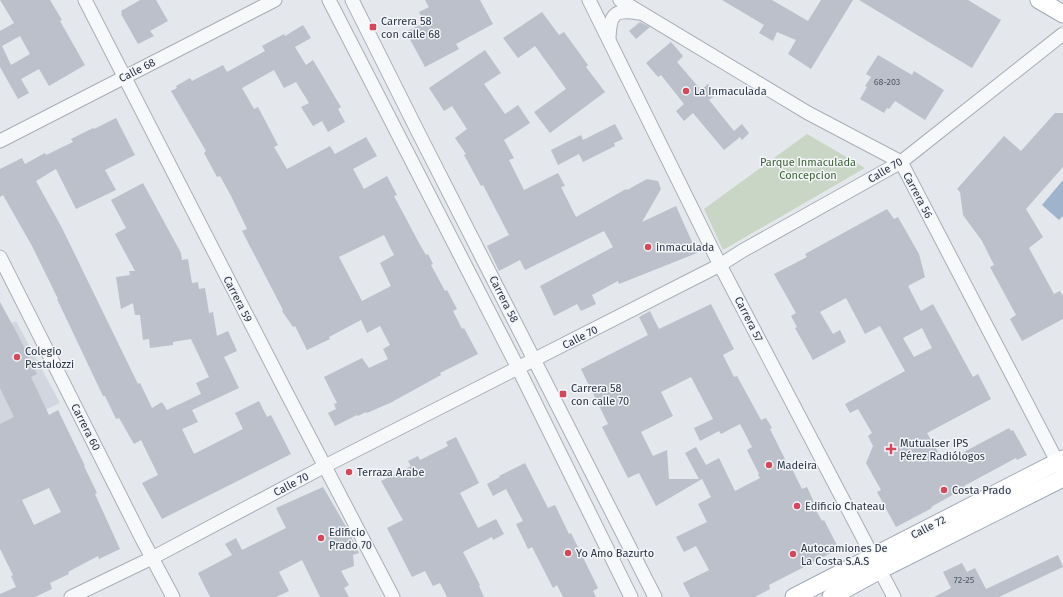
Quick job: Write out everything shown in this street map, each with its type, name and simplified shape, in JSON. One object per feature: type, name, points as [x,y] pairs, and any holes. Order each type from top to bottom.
[{"type":"main road","points":[[1039,0],[1063,14]]},
{"type":"main road","name":"Calle 72","points":[[831,597],[877,563],[1061,464]]},
{"type":"main road","name":"Calle 72","points":[[794,597],[877,563],[1063,478]]},
{"type":"street","name":"Carrera 59","points":[[86,0],[393,597]]},
{"type":"street","name":"Calle 68","points":[[0,141],[275,0]]},
{"type":"street","name":"Carrera 58","points":[[329,0],[518,368],[631,597]]},
{"type":"street","name":"Carrera 58","points":[[352,0],[655,597]]},
{"type":"street","name":"Carrera 57","points":[[589,0],[720,265],[894,597]]},
{"type":"street","name":"Carrera 56","points":[[620,0],[808,113],[901,162],[1061,464]]},
{"type":"street","points":[[609,38],[610,23],[616,14],[622,11],[641,13]]},
{"type":"street","name":"Calle 70","points":[[71,597],[152,558],[325,466],[720,265],[742,251],[901,162],[1063,34]]},
{"type":"street","name":"Carrera 60","points":[[0,257],[173,597]]},
{"type":"shaded area","name":"Colegio Pestalozzi","points":[[16,321],[60,403],[0,431],[0,329]]},
{"type":"green space","name":"Parque Inmaculada Concepcion","points":[[807,134],[865,168],[723,250],[704,209]]},
{"type":"water","points":[[1063,180],[1063,216],[1059,220],[1042,205]]},
{"type":"building","points":[[0,0],[50,0],[85,65],[49,86],[39,69],[21,79],[29,93],[18,99],[0,67],[0,31],[14,23]],"holes":[[[20,36],[30,54],[11,65],[2,46]]]},
{"type":"building","points":[[140,0],[156,0],[168,21],[150,31],[154,36],[138,44],[121,14],[121,11]]},
{"type":"building","points":[[425,0],[480,0],[493,24],[456,44],[459,49],[425,67],[406,32],[424,22],[419,12],[429,7]]},
{"type":"building","points":[[722,0],[772,0],[808,21],[821,0],[853,0],[811,69],[788,54],[796,40],[777,32],[773,41],[759,33],[764,25]]},
{"type":"building","points":[[859,0],[968,0],[1001,20],[972,68]]},
{"type":"building","points":[[542,12],[559,35],[564,32],[588,65],[586,67],[605,92],[550,133],[534,112],[566,89],[535,46],[518,58],[503,38]]},
{"type":"building","points":[[640,22],[650,27],[636,39],[629,31]]},
{"type":"building","points":[[303,25],[311,38],[295,47],[306,65],[313,60],[341,107],[338,109],[345,122],[328,132],[322,121],[313,126],[301,107],[309,103],[296,82],[284,88],[274,70],[242,88],[254,109],[258,107],[278,145],[274,147],[287,169],[330,146],[335,154],[366,137],[377,156],[353,169],[364,189],[387,176],[397,195],[394,196],[426,255],[428,254],[433,264],[431,265],[457,309],[453,311],[462,329],[464,328],[478,354],[440,373],[441,375],[392,402],[367,413],[357,415],[335,426],[328,413],[336,409],[334,404],[337,403],[324,377],[362,358],[369,368],[388,359],[383,349],[390,345],[380,326],[367,333],[361,320],[329,337],[330,339],[307,350],[295,326],[293,327],[282,311],[283,310],[242,231],[247,229],[231,196],[220,176],[217,177],[204,153],[206,151],[171,91],[177,88],[176,86],[190,78],[192,81],[223,65],[227,72],[265,51],[262,46],[284,34],[285,36]],"holes":[[[384,235],[394,255],[380,263],[391,286],[362,301],[339,257]]]},
{"type":"building","points":[[671,42],[683,56],[677,62],[701,90],[708,84],[717,94],[709,100],[734,131],[742,124],[749,133],[742,140],[740,137],[724,150],[693,113],[684,121],[676,111],[684,104],[661,75],[658,77],[646,63]]},
{"type":"building","points":[[485,50],[501,73],[484,84],[505,114],[518,105],[530,123],[504,140],[514,158],[509,160],[524,190],[558,173],[565,186],[561,187],[576,217],[647,179],[658,181],[661,189],[642,222],[676,206],[697,253],[619,284],[618,281],[592,295],[596,304],[581,311],[577,304],[554,316],[540,286],[613,247],[604,231],[525,270],[520,260],[499,271],[487,246],[509,235],[483,185],[481,186],[464,155],[466,154],[455,138],[467,129],[452,106],[444,111],[429,88]]},
{"type":"building","points":[[878,55],[912,75],[914,71],[944,90],[925,120],[895,101],[884,113],[860,99],[867,87],[865,86],[871,77],[866,74]]},
{"type":"building","points":[[1055,113],[1063,113],[1063,167],[1026,209],[1043,237],[1029,248],[1054,294],[1060,291],[1063,296],[1063,319],[1022,341],[1010,319],[1016,315],[990,267],[994,265],[982,241],[963,215],[960,192],[957,189],[1004,136],[1021,151]]},
{"type":"building","points":[[116,118],[135,155],[105,170],[116,190],[76,209],[56,169],[36,181],[62,228],[138,384],[140,383],[152,408],[162,402],[167,410],[201,394],[196,383],[209,377],[191,339],[173,342],[173,345],[150,348],[149,339],[143,340],[140,315],[135,315],[133,303],[121,309],[116,277],[130,275],[129,271],[135,271],[115,234],[126,228],[111,200],[143,183],[181,253],[182,260],[188,259],[192,283],[198,282],[199,289],[205,288],[209,313],[213,312],[217,336],[228,331],[237,351],[224,357],[239,388],[192,410],[198,422],[182,429],[194,454],[243,429],[235,413],[259,401],[267,417],[271,415],[291,454],[162,519],[142,483],[158,475],[141,440],[134,444],[119,418],[116,419],[105,396],[103,396],[32,246],[3,195],[0,197],[0,169],[22,158],[25,164],[45,153],[46,155],[73,142],[71,139]]},
{"type":"building","points":[[615,124],[623,139],[614,143],[615,146],[583,162],[579,154],[558,165],[551,150],[581,135],[583,140]]},
{"type":"building","points":[[887,209],[894,219],[898,217],[919,254],[925,277],[908,286],[921,311],[933,304],[973,377],[978,374],[991,399],[927,433],[941,457],[946,454],[949,460],[1009,428],[1011,431],[1013,430],[1027,455],[1017,460],[1016,458],[964,486],[965,488],[931,507],[932,508],[896,527],[877,492],[881,490],[866,463],[873,446],[868,436],[872,433],[858,409],[850,413],[845,404],[905,371],[880,326],[865,334],[846,298],[820,312],[833,334],[840,330],[846,342],[813,360],[795,328],[797,327],[791,316],[796,313],[774,274],[807,257],[805,254]],"holes":[[[922,328],[932,348],[914,357],[903,338]]]},
{"type":"building","points":[[0,302],[37,374],[31,377],[49,415],[58,410],[85,466],[97,493],[95,494],[120,549],[99,559],[98,556],[68,572],[69,574],[50,583],[52,589],[35,597],[0,597],[0,594],[16,587],[11,576],[13,575],[0,549],[0,424],[14,417],[0,388]],"holes":[[[49,488],[61,512],[34,525],[22,500]]]},
{"type":"building","points":[[711,304],[734,349],[723,355],[734,377],[737,376],[761,420],[766,418],[788,465],[790,465],[802,489],[807,487],[814,502],[812,503],[822,521],[824,520],[839,549],[769,585],[770,589],[755,597],[690,597],[683,583],[709,570],[696,546],[684,552],[676,537],[707,522],[698,504],[711,497],[702,479],[656,506],[639,473],[628,478],[602,427],[608,424],[581,369],[648,335],[639,317],[650,311],[659,329]],"holes":[[[691,377],[713,419],[694,428],[700,441],[719,431],[721,434],[740,424],[752,447],[747,450],[760,478],[735,491],[719,458],[706,465],[696,447],[685,453],[699,479],[669,479],[667,450],[653,456],[641,432],[673,416],[661,392]]]},
{"type":"building","points":[[456,437],[479,483],[460,493],[478,528],[496,519],[504,534],[493,540],[492,537],[463,552],[480,585],[479,586],[484,597],[447,597],[440,583],[433,586],[425,571],[412,577],[387,528],[403,520],[381,481],[411,466],[408,461],[418,456],[420,460],[448,446],[446,442]]},
{"type":"building","points":[[525,463],[548,508],[555,505],[569,534],[571,533],[598,588],[593,591],[596,597],[563,597],[557,585],[553,588],[532,547],[528,549],[516,524],[523,521],[506,489],[493,496],[487,484]]},
{"type":"building","points":[[323,487],[348,530],[359,553],[353,555],[354,566],[341,571],[349,585],[344,588],[349,597],[320,597],[302,560],[279,572],[289,591],[276,597],[210,597],[198,573],[232,555],[225,544],[236,538],[242,550],[286,528],[276,508]]},
{"type":"building","points":[[1058,555],[1063,567],[999,597],[934,597],[951,588],[943,572],[962,563],[967,572],[975,568],[986,589]]},
{"type":"place","name":"Carrera 58 con calle 68","points":[[373,27]]},
{"type":"place","name":"La Inmaculada","points":[[686,91]]},
{"type":"place","name":"inmaculada","points":[[648,247]]},
{"type":"place","name":"Colegio Pestalozzi","points":[[17,357]]},
{"type":"place","name":"Carrera 58 con calle 70","points":[[563,394]]},
{"type":"place","name":"Mutualser IPS Pérez Radiólogos","points":[[891,449]]},
{"type":"place","name":"Madeira","points":[[769,465]]},
{"type":"place","name":"Terraza Arabe","points":[[349,472]]},
{"type":"place","name":"Costa Prado","points":[[944,490]]},
{"type":"place","name":"Edificio Chateau","points":[[797,506]]},
{"type":"place","name":"Edificio Prado 70","points":[[321,538]]},
{"type":"place","name":"Yo Amo Bazurto","points":[[568,553]]},
{"type":"place","name":"Autocamiones De La Costa S.A.S","points":[[793,554]]}]
